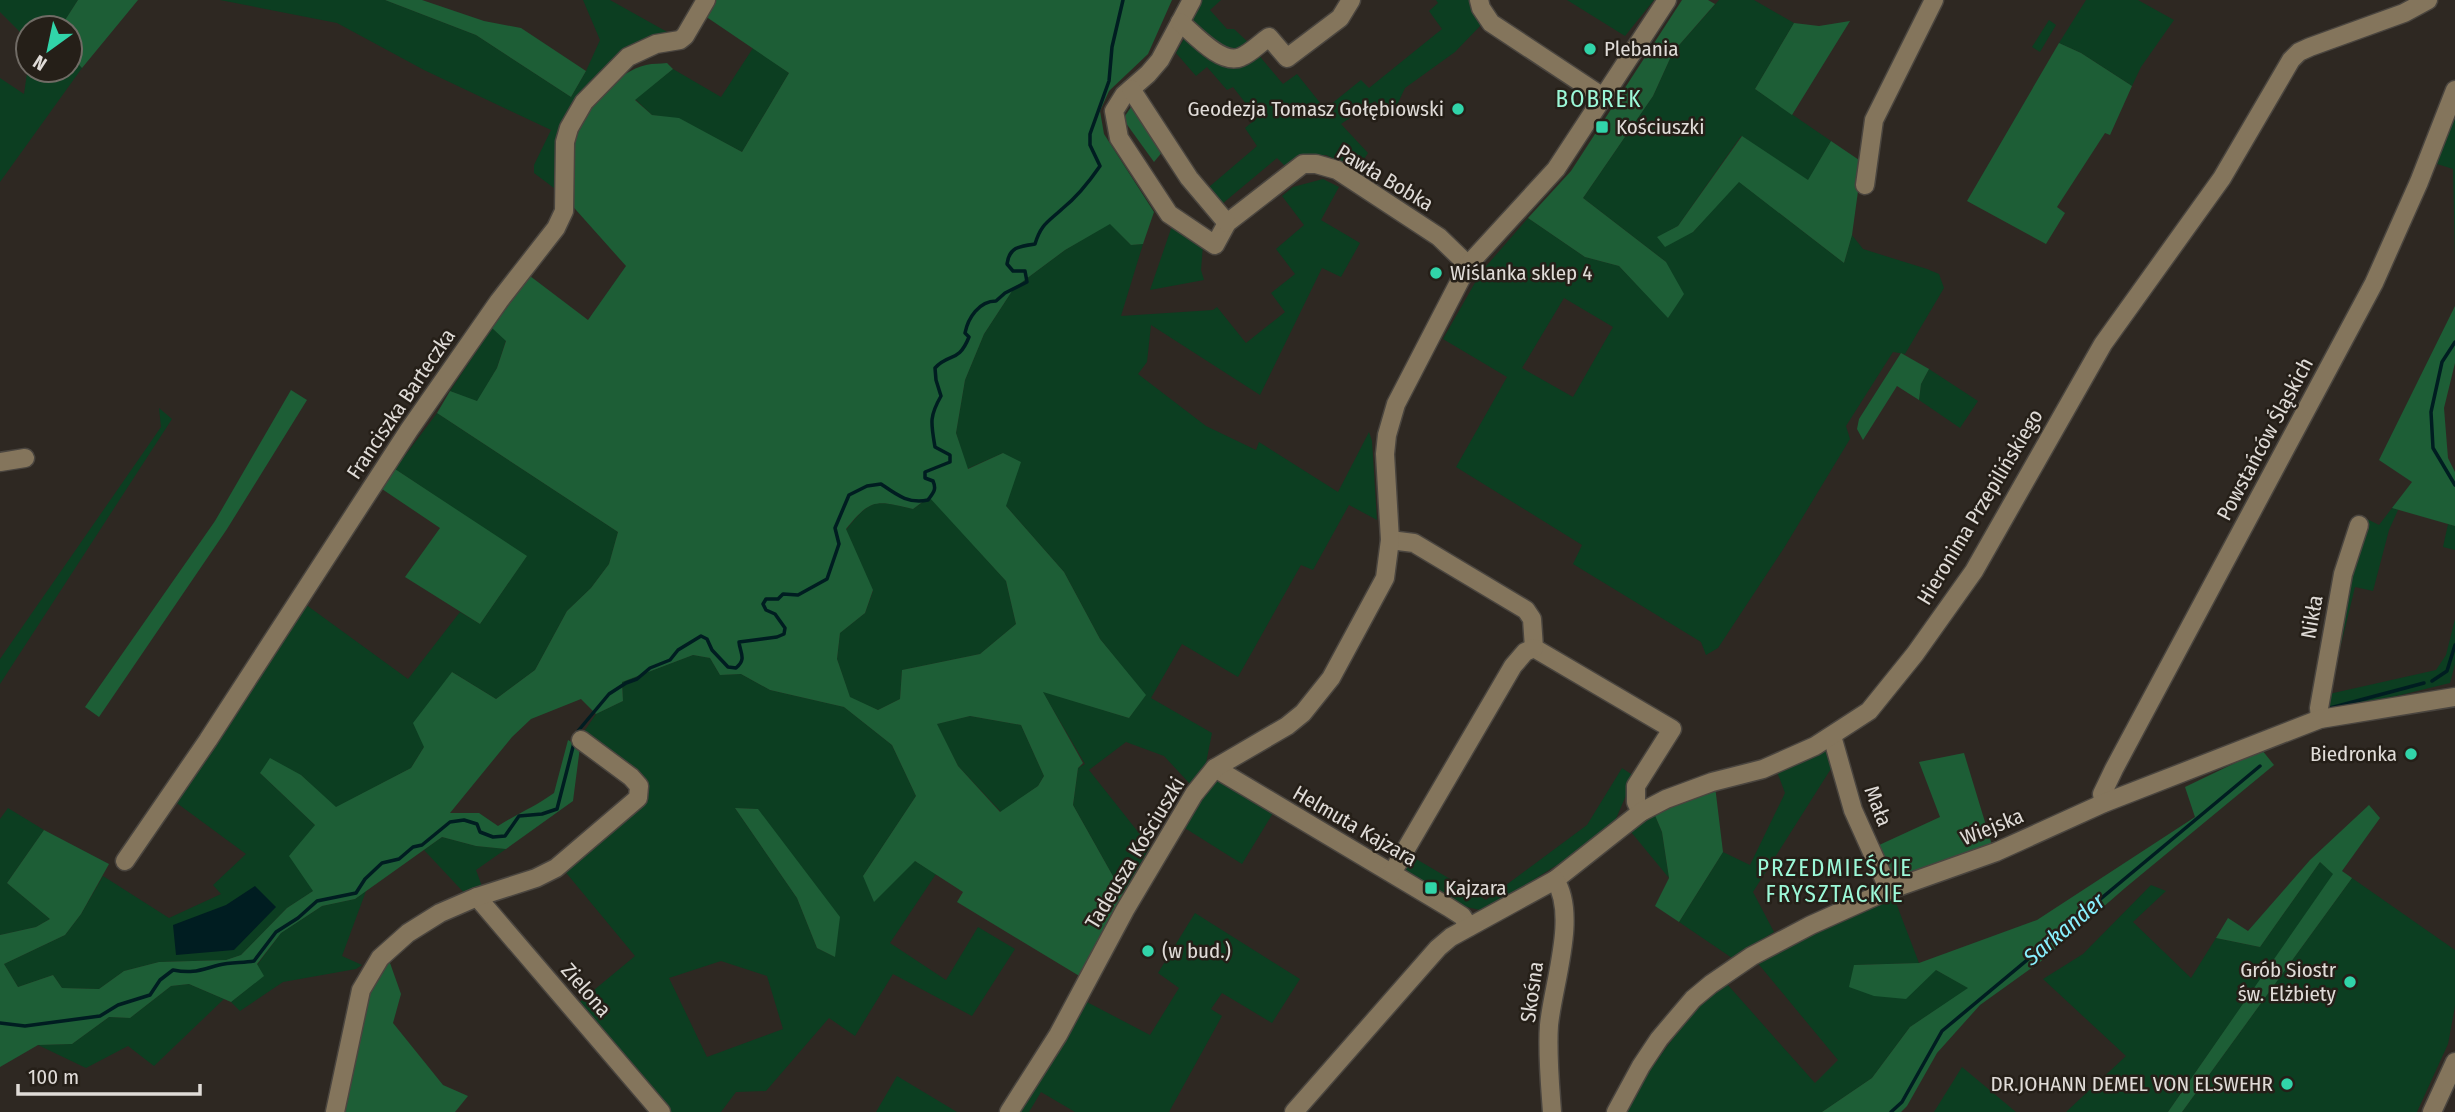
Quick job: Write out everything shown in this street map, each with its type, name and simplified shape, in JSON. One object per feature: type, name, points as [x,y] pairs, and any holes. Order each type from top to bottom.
[{"type":"street","name":"Franciszka Barteczka","points":[[125,860],[215,729],[409,430],[499,301],[556,228],[564,211],[565,142],[569,128],[584,102],[628,57],[656,44],[680,40],[685,36],[706,0]]},
{"type":"street","points":[[1192,0],[1160,60],[1149,74],[1131,89],[1189,178],[1227,223]]},
{"type":"street","points":[[1180,22],[1221,56],[1229,59],[1240,58],[1269,37],[1287,58],[1340,18],[1351,0]]},
{"type":"street","points":[[1479,0],[1491,23],[1603,97]]},
{"type":"street","name":"Tadeusza Kościuszki","points":[[1009,1112],[1058,1035],[1157,854],[1194,794],[1215,768],[1287,726],[1303,713],[1331,678],[1385,579],[1390,540],[1385,454],[1396,404],[1468,265],[1543,186],[1667,0]]},
{"type":"street","points":[[1865,185],[1874,120],[1934,0]]},
{"type":"street","name":"Hieronima Przepilińskiego","points":[[1307,1108],[1438,948],[1469,927],[1555,880],[1641,812],[1666,799],[1712,782],[1763,769],[1815,746],[1869,711],[1915,654],[1974,570],[2103,344],[2222,178],[2291,60],[2310,47],[2404,13],[2428,0]]},
{"type":"street","name":"Pawła Bobka","points":[[1131,89],[1114,111],[1119,138],[1169,214],[1215,245],[1227,223],[1303,164],[1316,164],[1337,170],[1414,220],[1439,237],[1468,265]]},
{"type":"street","name":"Powstańców Śląskich","points":[[2104,803],[2102,794],[2114,769],[2374,283],[2419,182],[2455,90]]},
{"type":"street","points":[[0,462],[25,458]]},
{"type":"street","name":"Nikła","points":[[2320,719],[2319,708],[2338,596],[2359,526]]},
{"type":"street","points":[[1390,540],[1414,543],[1526,610],[1532,619],[1534,648]]},
{"type":"street","points":[[1534,648],[1672,729],[1636,786],[1636,802],[1641,812]]},
{"type":"street","points":[[1392,873],[1513,666],[1525,652],[1534,648]]},
{"type":"street","name":"Wiejska","points":[[1616,1112],[1659,1039],[1693,999],[1752,956],[1811,925],[1889,890],[1996,852],[2104,803],[2320,719],[2455,696]]},
{"type":"street","name":"Mała","points":[[1832,736],[1853,810],[1889,890]]},
{"type":"street","points":[[334,1112],[361,990],[380,958],[408,933],[440,913],[556,868],[638,798],[639,786],[631,776],[581,740]]},
{"type":"street","points":[[1244,788],[1247,750]]},
{"type":"street","name":"Helmuta Kajzara","points":[[1215,768],[1244,788],[1462,916],[1469,927]]},
{"type":"street","points":[[2114,769],[2136,792]]},
{"type":"street","name":"Skośna","points":[[1552,1112],[1549,1026],[1563,923],[1563,900],[1555,880]]},
{"type":"street","name":"Zielona","points":[[477,897],[661,1112]]},
{"type":"street","points":[[2432,1112],[2455,1062]]},
{"type":"green space","points":[[0,0],[78,0],[69,14],[14,14],[14,26],[0,12]]},
{"type":"green space","points":[[78,0],[138,0],[84,66],[84,14],[69,14]]},
{"type":"green space","points":[[220,0],[385,0],[476,35],[571,97],[600,40],[583,0],[610,0],[678,38],[621,66],[562,129],[554,188],[534,173],[534,165],[551,130],[424,70],[337,23]]},
{"type":"green space","points":[[385,0],[422,0],[484,21],[521,28],[586,71],[571,97],[476,35]]},
{"type":"green space","points":[[715,0],[1172,0],[1148,54],[1109,91],[1100,111],[1104,134],[1154,212],[1143,244],[1131,245],[1110,224],[1065,250],[1014,288],[984,334],[965,380],[956,433],[968,469],[1003,453],[1021,462],[1006,506],[1064,572],[1100,639],[1146,695],[1129,718],[1043,692],[1083,763],[1078,768],[1073,805],[1123,894],[1081,977],[957,902],[963,892],[915,861],[874,902],[863,876],[916,796],[892,745],[844,707],[770,690],[741,674],[720,675],[710,658],[693,655],[622,682],[623,701],[596,714],[581,699],[531,719],[512,737],[450,813],[479,813],[498,826],[554,793],[568,740],[580,747],[573,801],[506,849],[476,846],[442,837],[355,899],[322,906],[281,933],[257,964],[264,976],[231,1002],[189,984],[171,986],[130,1018],[109,1017],[72,1044],[38,1045],[0,1067],[0,935],[36,927],[50,919],[7,883],[44,830],[109,864],[81,914],[65,935],[4,964],[18,987],[53,975],[62,988],[99,989],[124,971],[159,962],[226,960],[241,955],[287,908],[313,891],[289,856],[315,825],[260,773],[270,758],[301,775],[336,807],[411,768],[424,747],[413,723],[452,672],[496,699],[535,670],[567,611],[591,588],[609,564],[618,532],[437,413],[450,391],[477,401],[497,368],[506,341],[492,328],[530,276],[588,320],[626,266],[568,201],[570,156],[577,131],[588,111],[615,82],[635,69],[649,64],[667,63],[673,69],[635,100],[652,115],[679,118],[742,152],[789,73],[705,16]],"holes":[[[929,497],[1006,581],[1016,624],[980,654],[902,670],[900,699],[878,710],[850,697],[837,659],[840,633],[865,613],[873,590],[846,529],[862,512],[875,504],[913,509]],[[970,716],[1021,725],[1044,776],[1038,786],[1000,812],[958,766],[937,724]]]},
{"type":"green space","points":[[1199,0],[1221,0],[1210,10],[1227,29],[1234,29],[1249,43],[1235,55],[1226,55],[1193,24],[1191,18]]},
{"type":"green space","points":[[1436,0],[1470,0],[1475,17],[1482,24],[1455,52],[1405,88],[1391,118],[1375,101],[1341,124],[1368,153],[1357,170],[1326,155],[1304,155],[1285,166],[1277,158],[1222,204],[1209,187],[1257,146],[1245,128],[1257,118],[1233,87],[1227,90],[1207,67],[1196,76],[1176,53],[1186,35],[1217,63],[1236,66],[1257,53],[1283,84],[1297,74],[1325,109],[1361,80],[1369,88],[1442,29],[1429,11],[1438,3]]},
{"type":"green space","points":[[1567,0],[1654,0],[1625,36]]},
{"type":"green space","points":[[1682,0],[1708,0],[1715,4],[1673,52],[1653,96],[1583,198],[1666,262],[1684,294],[1668,318],[1619,266],[1585,257],[1528,218],[1571,171]]},
{"type":"green space","points":[[1719,0],[1754,0],[1794,23],[1755,89],[1831,141],[1808,181],[1741,136],[1678,226],[1658,237],[1693,232],[1738,181],[1844,263],[1852,235],[1863,249],[1939,274],[1944,288],[1905,354],[1893,352],[1846,426],[1850,439],[1784,548],[1718,648],[1706,655],[1701,642],[1573,564],[1582,545],[1456,467],[1507,377],[1443,339],[1481,272],[1528,218],[1585,257],[1619,266],[1669,318],[1666,262],[1583,198],[1653,96],[1673,52]],"holes":[[[1564,298],[1613,327],[1573,397],[1522,368]]]},
{"type":"green space","points":[[2086,0],[2138,0],[2174,20],[2141,67],[2132,86],[2081,53],[2059,43]]},
{"type":"green space","points":[[2049,20],[2056,25],[2040,52],[2032,47]]},
{"type":"green space","points":[[1850,21],[1792,115],[1755,89],[1794,23],[1819,26]]},
{"type":"green space","points":[[2059,43],[2081,53],[2132,86],[2110,135],[2105,133],[2057,207],[2065,213],[2046,244],[1967,201]]},
{"type":"green space","points":[[753,48],[789,73],[742,152],[679,119],[652,115],[635,99],[673,69],[721,97]]},
{"type":"green space","points":[[0,78],[24,94],[25,84],[70,84],[0,182]]},
{"type":"green space","points":[[2455,102],[2455,261],[2453,169],[2431,162]]},
{"type":"green space","points":[[1137,105],[1163,151],[1154,162],[1123,119],[1131,107]]},
{"type":"green space","points":[[1742,136],[1808,180],[1831,141],[1862,162],[1852,235],[1844,263],[1739,182],[1693,232],[1665,247],[1657,237],[1678,226]]},
{"type":"green space","points":[[1323,179],[1339,187],[1321,220],[1360,243],[1341,277],[1322,268],[1260,395],[1151,325],[1147,362],[1138,374],[1206,426],[1256,450],[1259,442],[1338,492],[1369,432],[1372,441],[1377,520],[1349,505],[1313,570],[1301,565],[1238,677],[1182,644],[1151,698],[1212,733],[1204,773],[1191,785],[1164,756],[1126,742],[1089,770],[1150,847],[1123,894],[1073,805],[1078,768],[1085,764],[1042,691],[1129,718],[1145,695],[1100,639],[1064,572],[1006,506],[1003,453],[967,469],[956,433],[965,380],[984,334],[1014,288],[1065,250],[1110,223],[1131,245],[1143,244],[1121,316],[1213,310],[1217,307],[1246,343],[1285,312],[1271,293],[1295,274],[1276,249],[1304,225],[1282,196],[1293,187]]},
{"type":"green space","points":[[1173,223],[1203,245],[1201,270],[1204,280],[1150,290]]},
{"type":"green space","points":[[2455,306],[2455,363],[2444,408],[2448,458],[2455,472],[2455,526],[2392,508],[2412,482],[2379,460]]},
{"type":"green space","points":[[492,328],[506,340],[497,368],[477,402],[450,391]]},
{"type":"green space","points":[[1901,353],[1929,369],[1921,384],[1919,400],[1897,386],[1863,440],[1857,429],[1859,419]]},
{"type":"green space","points":[[1929,369],[1978,401],[1960,428],[1919,400],[1921,384]]},
{"type":"green space","points":[[291,390],[307,400],[227,529],[99,717],[85,707],[215,521]]},
{"type":"green space","points":[[159,408],[172,419],[0,684],[0,659],[161,427]]},
{"type":"green space","points":[[437,413],[618,532],[609,564],[591,588],[567,611],[535,670],[496,699],[452,672],[424,747],[411,768],[335,808],[301,775],[260,773],[315,825],[313,891],[287,908],[241,955],[226,960],[159,962],[124,971],[99,989],[62,988],[53,975],[18,987],[4,964],[65,935],[103,876],[169,918],[221,894],[213,885],[246,854],[174,801],[305,604],[408,679],[460,612],[480,624],[526,557],[395,469]]},
{"type":"green space","points":[[395,469],[527,556],[480,624],[405,577],[440,528],[379,487]]},
{"type":"green space","points":[[930,497],[1006,581],[1016,624],[980,654],[902,670],[900,699],[878,710],[850,698],[837,659],[840,633],[865,613],[873,591],[846,530],[862,512],[875,504],[913,509]]},
{"type":"green space","points":[[2392,508],[2398,510],[2389,530],[2373,591],[2355,587],[2329,694],[2436,670],[2446,655],[2455,619],[2455,664],[2450,683],[2335,711],[2325,704],[2347,576],[2367,519],[2379,525]]},
{"type":"green space","points":[[2448,524],[2455,526],[2455,550],[2443,547]]},
{"type":"green space","points":[[693,655],[710,658],[720,675],[741,674],[770,690],[844,707],[892,745],[916,796],[863,876],[915,861],[936,874],[890,943],[946,980],[978,927],[1015,949],[972,1016],[893,974],[855,1036],[829,1018],[766,1091],[736,1092],[721,1112],[667,1112],[576,1005],[635,956],[563,869],[645,789],[581,736],[596,714],[623,701],[622,682]],"holes":[[[735,808],[757,809],[835,957],[817,948],[797,898]],[[721,961],[767,976],[783,1029],[707,1057],[669,978]]]},
{"type":"green space","points":[[970,716],[1021,725],[1044,776],[1038,786],[1001,812],[958,766],[936,724]]},
{"type":"green space","points":[[1826,744],[1834,764],[1753,892],[1774,932],[1732,958],[1679,922],[1723,852],[1750,865],[1785,793],[1776,769]]},
{"type":"green space","points":[[2262,750],[2274,765],[2040,962],[1980,1005],[1937,1053],[1901,1112],[1822,1112],[1872,1078],[1910,1027],[1968,988],[1936,970],[1906,999],[1874,996],[1849,987],[1854,965],[1919,963],[2037,920],[2195,817],[2185,787]]},
{"type":"green space","points":[[1964,753],[1992,845],[1893,882],[1877,846],[1940,817],[1919,762]]},
{"type":"green space","points":[[1622,768],[1634,776],[1616,819],[1576,853],[1480,910],[1453,904],[1409,876],[1406,869],[1411,856],[1486,900],[1587,825]]},
{"type":"green space","points":[[1219,779],[1273,813],[1242,864],[1180,825],[1207,785]]},
{"type":"green space","points":[[1715,786],[1723,852],[1679,922],[1655,906],[1669,878],[1662,832],[1654,813]]},
{"type":"green space","points":[[2369,805],[2380,818],[2342,871],[2352,878],[2182,1112],[2168,1112],[2333,874],[2320,862],[2260,947],[2216,938],[2228,918],[2248,931],[2310,860]]},
{"type":"green space","points":[[8,808],[44,830],[7,883],[50,919],[36,927],[0,935],[0,819]]},
{"type":"green space","points":[[735,808],[758,809],[840,917],[835,957],[817,948],[797,898]]},
{"type":"green space","points":[[1654,813],[1662,832],[1669,878],[1631,832]]},
{"type":"green space","points":[[442,837],[476,846],[506,849],[476,870],[484,892],[468,897],[424,850]]},
{"type":"green space","points":[[2320,862],[2334,874],[2168,1112],[2066,1112],[2126,1056],[2043,979],[2083,954],[2151,885],[2166,891],[2133,922],[2191,978],[2216,938],[2260,947]]},
{"type":"green space","points":[[2352,878],[2455,950],[2455,1006],[2448,1044],[2417,1112],[2182,1112]]},
{"type":"green space","points":[[366,891],[342,956],[362,965],[356,969],[283,982],[240,1011],[231,1002],[263,976],[257,965],[281,933],[322,906],[355,899]]},
{"type":"green space","points":[[1893,895],[1919,963],[1854,965],[1936,970],[1969,988],[1910,1027],[1872,1078],[1822,1112],[1626,1112],[1637,1087],[1695,1009],[1727,984],[1815,1083],[1838,1060],[1756,961]]},
{"type":"green space","points":[[1195,913],[1300,979],[1272,1023],[1222,993],[1211,1009],[1222,1016],[1169,1112],[1075,1112],[1041,1092],[1029,1112],[1015,1112],[1085,1001],[1150,1035],[1179,988],[1158,973]]},
{"type":"green space","points":[[389,954],[401,994],[393,1023],[443,1085],[468,1096],[455,1112],[339,1112],[365,992]]},
{"type":"green space","points":[[189,984],[224,999],[154,1066],[128,1046],[86,1068],[38,1045],[72,1044],[109,1017],[130,1018],[171,986]]},
{"type":"green space","points":[[1962,1067],[2016,1112],[1934,1112]]},
{"type":"green space","points":[[897,1076],[957,1112],[876,1112]]},
{"type":"water","points":[[255,886],[276,907],[234,950],[176,955],[173,925],[226,905]]},
{"type":"waterway","points":[[578,731],[609,694],[637,679],[650,668],[670,660],[678,650],[701,636],[707,639],[712,650],[728,667],[736,668],[742,659],[739,642],[784,634],[785,628],[763,604],[766,599],[778,599],[783,594],[798,595],[827,579],[839,544],[835,528],[849,495],[867,486],[881,484],[909,500],[928,500],[935,487],[933,481],[925,478],[925,472],[950,462],[950,455],[935,447],[933,415],[941,396],[935,368],[961,351],[969,337],[965,333],[975,311],[1027,282],[1025,271],[1013,271],[1007,264],[1010,254],[1020,247],[1035,244],[1046,224],[1078,194],[1100,166],[1090,145],[1090,134],[1109,81],[1112,47],[1123,0]]},
{"type":"waterway","name":"Sarkander","points":[[2455,342],[2442,362],[2431,412],[2433,448],[2455,485]]},
{"type":"waterway","name":"Sarkander","points":[[2432,681],[2447,671],[2455,645]]},
{"type":"waterway","name":"Sarkander","points":[[2330,708],[2424,683]]},
{"type":"waterway","points":[[0,1023],[25,1026],[100,1016],[118,1005],[150,995],[160,980],[173,970],[201,970],[223,964],[254,961],[276,932],[298,918],[317,901],[356,893],[365,879],[382,863],[399,859],[413,847],[422,845],[450,822],[464,820],[477,824],[480,832],[493,837],[505,836],[519,816],[542,814],[557,809],[574,743]]},
{"type":"waterway","name":"Sarkander","points":[[1891,1112],[1902,1102],[1942,1031],[2260,766]]},
{"type":"place","name":"Plebania","points":[[1590,49]]},
{"type":"place","name":"Geodezja Tomasz Gołębiowski","points":[[1458,109]]},
{"type":"place","name":"Kościuszki","points":[[1602,127]]},
{"type":"place","name":"Wiślanka sklep 4","points":[[1436,273]]},
{"type":"place","name":"Biedronka","points":[[2411,754]]},
{"type":"place","name":"Kajzara","points":[[1431,888]]},
{"type":"place","name":"(w bud.)","points":[[1148,951]]},
{"type":"place","name":"Grób Siostr św. Elżbiety","points":[[2350,982]]},
{"type":"place","name":"DR.JOHANN DEMEL VON ELSWEHR","points":[[2287,1084]]},
{"type":"district","name":"BOBREK","points":[[1599,99]]},
{"type":"district","name":"PRZEDMIEŚCIE FRYSZTACKIE","points":[[1835,881]]}]
